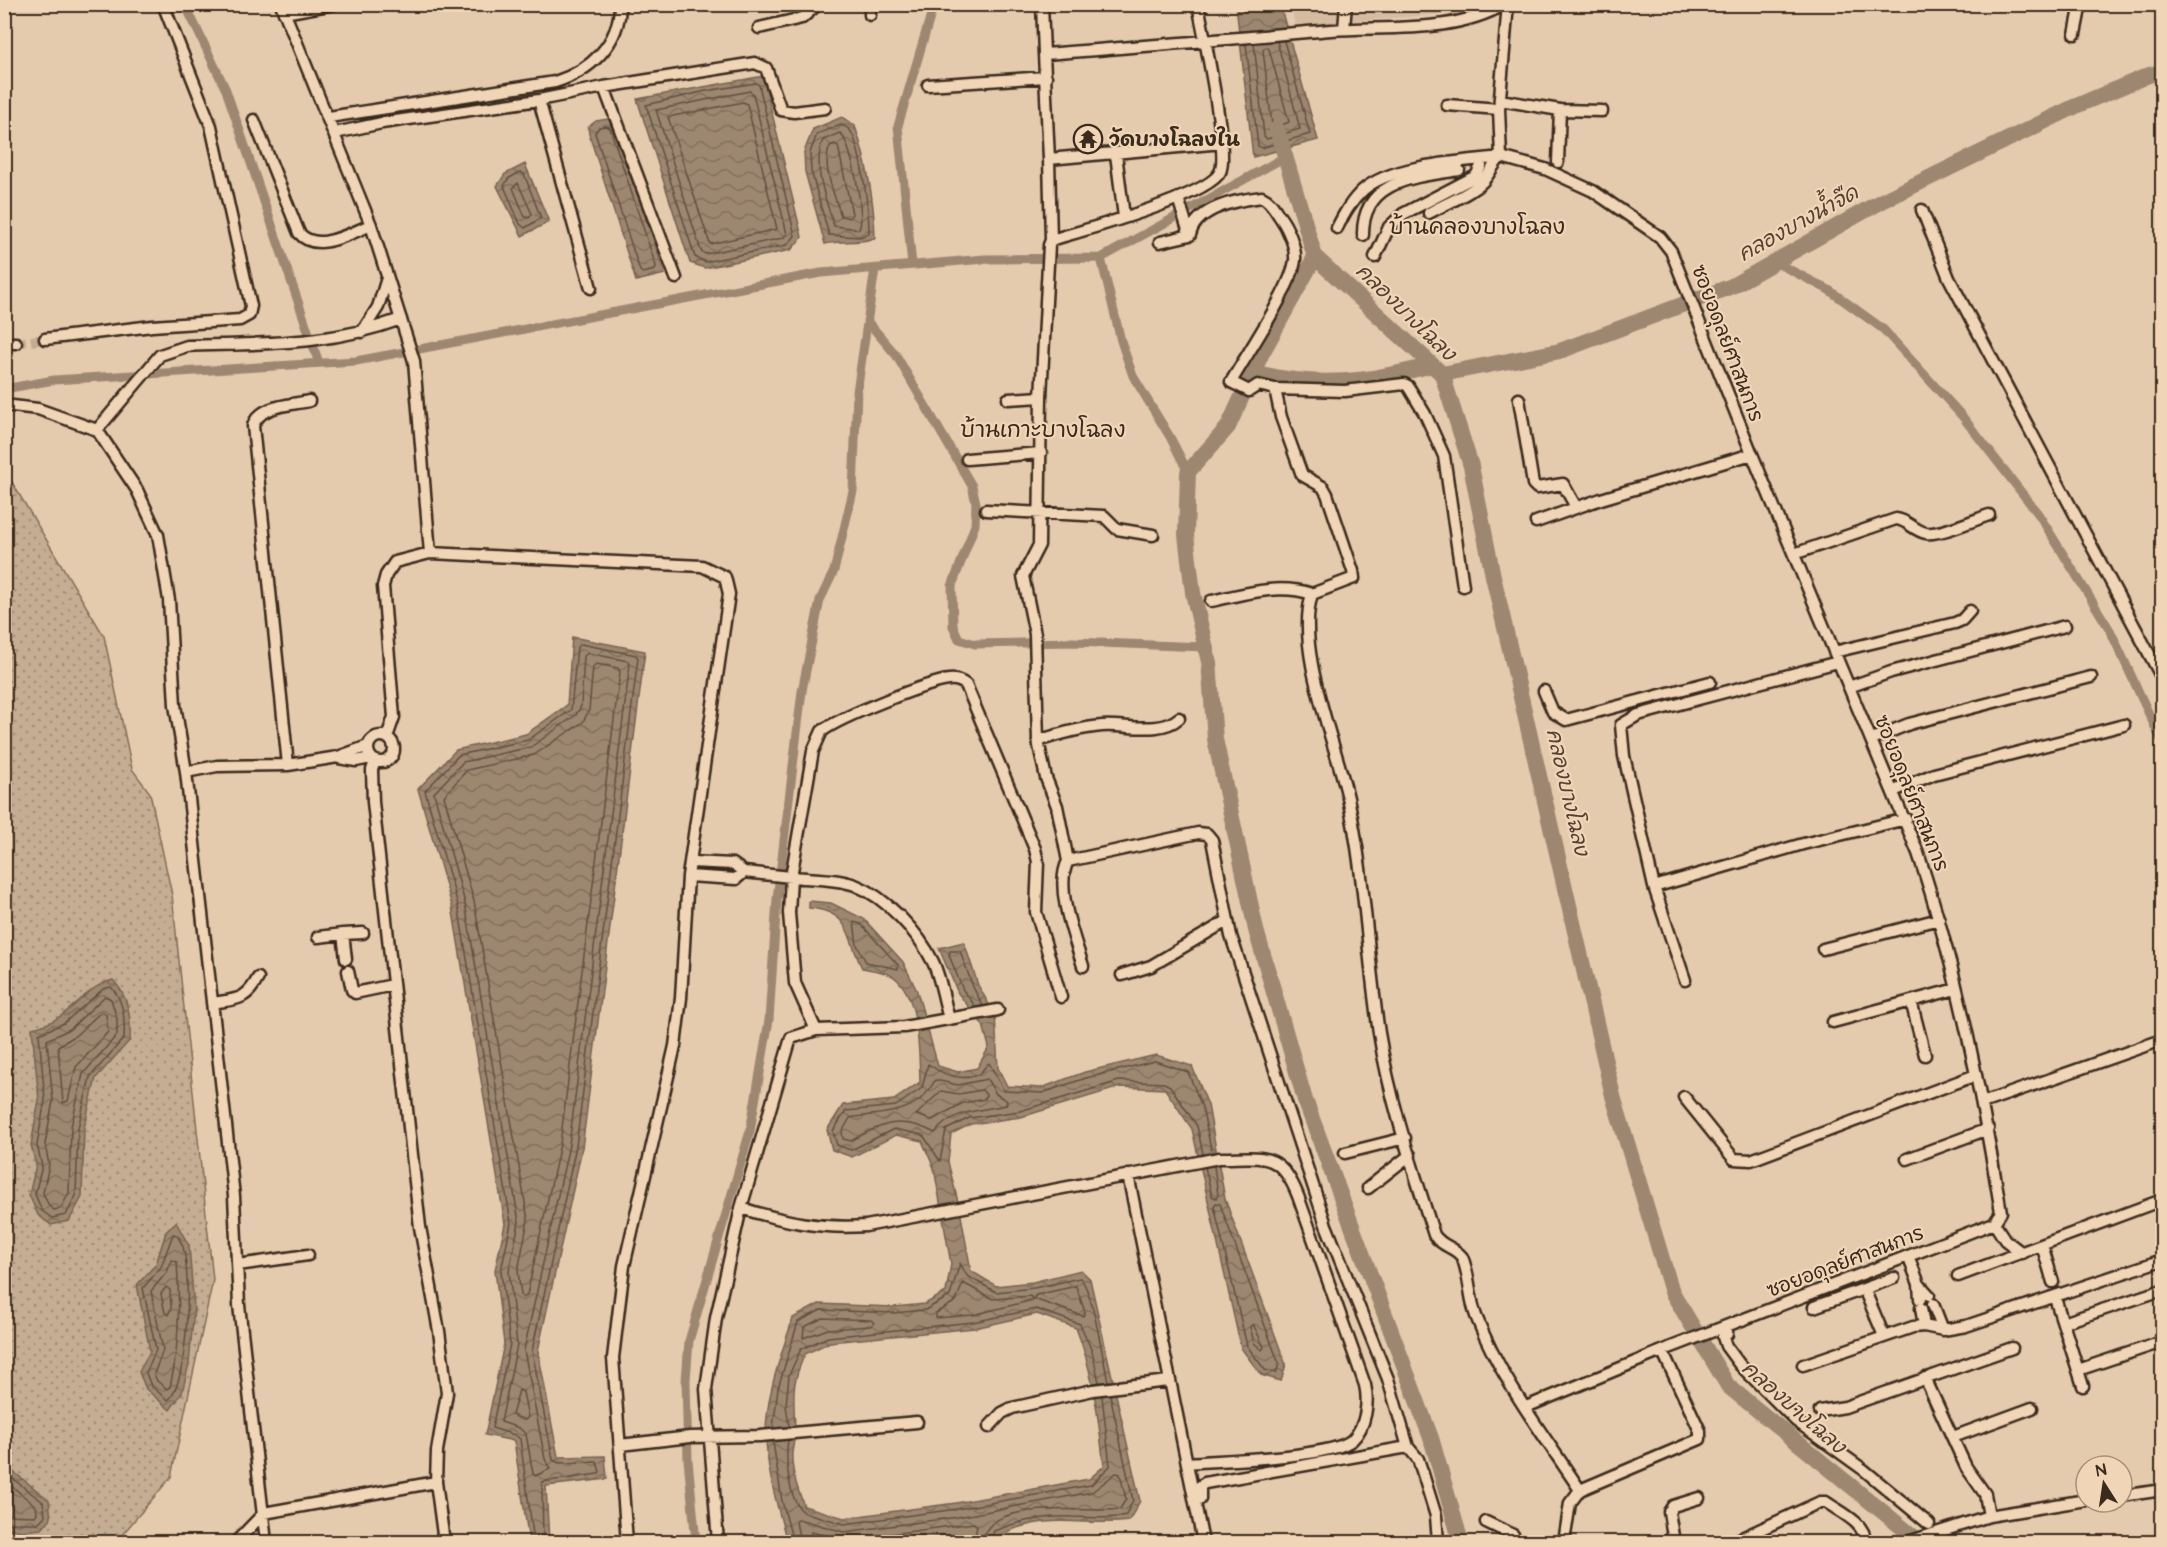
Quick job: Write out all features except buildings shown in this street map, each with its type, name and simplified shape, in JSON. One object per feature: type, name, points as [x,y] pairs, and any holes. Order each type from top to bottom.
[{"type":"street","points":[[45,339],[152,326],[240,320],[249,315],[252,306],[211,126],[163,4]]},
{"type":"street","points":[[334,4],[283,9],[329,117],[371,225],[409,338],[414,361],[430,552]]},
{"type":"street","points":[[329,117],[555,82],[572,76],[603,52],[617,21],[620,4]]},
{"type":"street","points":[[759,28],[802,18],[818,4]]},
{"type":"street","points":[[1042,4],[1050,242],[1041,397],[1039,545],[1023,576],[1035,634],[1038,741],[1046,778],[1057,806],[1068,861],[1064,868],[1064,887],[1083,966]]},
{"type":"street","points":[[1050,242],[1178,198],[1213,181],[1222,170],[1222,143],[1198,4]]},
{"type":"street","points":[[1344,29],[1346,4]]},
{"type":"street","points":[[1044,54],[1344,29],[1435,25],[1480,17],[1507,4]]},
{"type":"street","points":[[1501,157],[1499,104],[1507,4]]},
{"type":"street","points":[[2075,34],[2082,4]]},
{"type":"street","points":[[335,133],[446,112],[539,100],[604,87],[760,64],[766,68],[781,110],[794,112],[825,108]]},
{"type":"street","points":[[928,85],[1046,78]]},
{"type":"street","points":[[604,87],[676,278]]},
{"type":"street","points":[[539,100],[591,288]]},
{"type":"street","points":[[1447,105],[1499,104],[1560,110],[1602,111]]},
{"type":"street","points":[[1558,162],[1560,110]]},
{"type":"street","points":[[254,120],[296,226],[305,240],[315,243],[335,239],[371,225]]},
{"type":"street","points":[[1049,159],[1222,143]]},
{"type":"street","points":[[1116,154],[1124,217]]},
{"type":"street","points":[[1375,257],[1389,227],[1403,214],[1476,176],[1486,166],[1501,157]]},
{"type":"street","points":[[1337,228],[1351,202],[1376,182],[1419,169],[1501,157]]},
{"type":"street","name":"ซอยอดุลย์ศาสนการ","points":[[1501,157],[1545,169],[1593,191],[1660,237],[1678,263],[1702,330],[1752,453],[1906,819],[1939,919],[1956,989],[1988,1128],[2001,1212],[1994,1223],[1725,1326],[1526,1407]]},
{"type":"street","points":[[1429,213],[1478,186],[1486,179],[1486,166]]},
{"type":"street","points":[[1363,235],[1366,213],[1380,191],[1388,186],[1401,180],[1486,166]]},
{"type":"street","points":[[1190,234],[1194,222],[1223,205],[1262,196],[1268,200],[1284,222],[1293,246],[1295,262],[1281,295],[1231,382],[1249,391],[1258,385],[1275,389],[1345,391],[1404,384],[1408,386],[1425,414],[1444,456],[1463,586]]},
{"type":"street","points":[[1178,198],[1190,234]]},
{"type":"street","points":[[1922,210],[1949,278],[2163,678]]},
{"type":"street","points":[[1160,242],[1190,234]]},
{"type":"street","points":[[362,332],[378,307],[387,278]]},
{"type":"street","points":[[97,430],[160,355],[187,346],[321,340],[362,332],[401,319]]},
{"type":"street","points":[[4,343],[16,343]]},
{"type":"street","points":[[1211,601],[1272,589],[1293,588],[1312,594],[1354,578],[1327,494],[1323,487],[1302,475],[1281,417],[1275,389]]},
{"type":"street","points":[[1008,399],[1041,397]]},
{"type":"street","points":[[1519,399],[1533,484],[1537,488],[1563,484],[1576,507]]},
{"type":"street","points":[[288,765],[253,426],[264,412],[309,401]]},
{"type":"street","points":[[4,405],[38,409],[97,430],[137,490],[158,535],[169,600],[176,705],[186,772],[234,1196],[240,1305],[266,1542]]},
{"type":"street","points":[[967,459],[1041,453]]},
{"type":"street","points":[[1536,522],[1576,507],[1752,453]]},
{"type":"street","points":[[986,510],[1104,516],[1117,529],[1153,535]]},
{"type":"street","points":[[1794,554],[1896,519],[1902,519],[1922,532],[1933,533],[1989,515]]},
{"type":"street","points":[[387,737],[394,717],[383,586],[386,575],[395,562],[430,552],[702,566],[725,577],[729,594],[688,876],[681,998],[675,1046],[624,1266],[613,1378],[627,1542]]},
{"type":"street","points":[[1312,594],[1306,619],[1308,639],[1348,797],[1364,886],[1380,1035],[1410,1155],[1434,1235],[1440,1243],[1457,1251],[1462,1257],[1475,1314],[1508,1380],[1580,1490]]},
{"type":"street","points":[[1685,980],[1654,887],[1624,756],[1621,725],[1638,716],[1955,623],[1970,610]]},
{"type":"street","points":[[1849,687],[1891,672],[2065,626]]},
{"type":"street","points":[[1872,739],[1910,724],[2091,676]]},
{"type":"street","points":[[816,1030],[795,983],[787,878],[813,751],[822,731],[922,687],[958,680],[966,686],[1035,849],[1038,862],[1036,912],[1061,998]]},
{"type":"street","points":[[1544,691],[1553,712],[1566,720],[1710,682]]},
{"type":"street","points":[[1038,741],[1075,730],[1103,726],[1168,725],[1179,718]]},
{"type":"street","points":[[1894,790],[1934,774],[2124,724]]},
{"type":"street","points":[[186,772],[217,766],[288,765],[338,758],[368,746],[378,736],[387,737],[393,743],[393,756],[383,763],[373,760],[356,761],[338,758]]},
{"type":"street","points":[[368,746],[373,760],[373,802],[420,1227],[439,1330],[447,1393],[437,1451],[436,1482],[444,1542]]},
{"type":"street","points":[[1654,887],[1803,844],[1906,819]]},
{"type":"street","points":[[1068,861],[1198,833],[1207,834],[1212,840],[1227,921],[1326,1225],[1388,1379],[1408,1447],[1418,1459],[1429,1491],[1436,1516],[1438,1542]]},
{"type":"street","points":[[690,862],[733,864],[744,872],[787,878],[836,880],[857,886],[913,929],[933,963],[949,1019]]},
{"type":"street","points":[[688,876],[736,879],[744,872]]},
{"type":"street","points":[[1823,949],[1939,919]]},
{"type":"street","points":[[1122,975],[1151,966],[1227,921]]},
{"type":"street","points":[[318,937],[363,933]]},
{"type":"street","points":[[343,934],[346,959]]},
{"type":"street","points":[[348,971],[352,990],[355,993],[393,985]]},
{"type":"street","points":[[212,1003],[242,998],[250,992],[258,978]]},
{"type":"street","points":[[1833,1022],[1956,989]]},
{"type":"street","points":[[1911,1001],[1925,1055]]},
{"type":"street","points":[[718,1542],[707,1437],[708,1357],[741,1208],[788,1042],[797,1035],[816,1030],[904,1027],[998,1010]]},
{"type":"street","points":[[1982,1103],[2163,1040]]},
{"type":"street","points":[[1684,1096],[1734,1159],[1742,1162],[1976,1075]]},
{"type":"street","points":[[1907,1159],[1988,1128]]},
{"type":"street","points":[[1345,1153],[1405,1138]]},
{"type":"street","points":[[1368,1188],[1410,1155]]},
{"type":"street","points":[[741,1208],[779,1220],[829,1228],[866,1226],[960,1210],[1198,1161],[1219,1158],[1266,1158],[1282,1166],[1290,1176],[1368,1398],[1364,1419],[1352,1440],[1338,1447],[1304,1453],[1188,1463]]},
{"type":"street","points":[[1128,1175],[1168,1381],[1188,1463],[1203,1542]]},
{"type":"street","points":[[1958,1276],[2163,1200]]},
{"type":"street","points":[[1994,1223],[2005,1240],[2022,1253]]},
{"type":"street","points":[[2042,1245],[2053,1282]]},
{"type":"street","points":[[237,1265],[308,1255]]},
{"type":"street","points":[[1908,1256],[1926,1301],[1943,1330]]},
{"type":"street","points":[[1803,1365],[1884,1336],[1924,1326],[1943,1330],[1965,1326],[2055,1298],[2163,1260]]},
{"type":"street","points":[[1814,1307],[1894,1278]]},
{"type":"street","points":[[1864,1289],[1884,1336]]},
{"type":"street","points":[[2063,1323],[2163,1290]]},
{"type":"street","points":[[2055,1298],[2083,1386]]},
{"type":"street","points":[[1924,1326],[1926,1301]]},
{"type":"street","points":[[1725,1326],[1727,1334],[1723,1337],[1725,1346],[1740,1365],[1796,1420],[1864,1470],[1929,1524]]},
{"type":"street","points":[[2078,1370],[2163,1342]]},
{"type":"street","points":[[1820,1411],[1845,1407],[2012,1348]]},
{"type":"street","points":[[1564,1542],[1570,1503],[1580,1490],[1700,1439],[1700,1431],[1666,1350]]},
{"type":"street","points":[[1925,1378],[1966,1467],[1985,1494],[1989,1516]]},
{"type":"street","points":[[989,1427],[1006,1409],[1093,1390],[1168,1381]]},
{"type":"street","points":[[1953,1437],[2032,1408]]},
{"type":"street","points":[[620,1445],[690,1437],[760,1436],[917,1422]]},
{"type":"street","points":[[1209,1542],[1198,1493],[1200,1486],[1205,1483],[1408,1447]]},
{"type":"street","points":[[236,1542],[264,1513],[436,1482]]},
{"type":"street","points":[[2134,1494],[2163,1490]]},
{"type":"street","points":[[1674,1542],[1670,1512],[1673,1506],[1699,1498]]},
{"type":"street","points":[[1733,1542],[1820,1502],[1826,1502],[1857,1524],[1865,1534],[1865,1542]]},
{"type":"street","points":[[1908,1542],[1957,1524],[1989,1516],[2074,1502]]},
{"type":"street","points":[[1486,1522],[1513,1535],[1517,1542]]},
{"type":"shaded area","points":[[1290,5],[1492,5],[1459,13],[1301,25],[1295,24]]},
{"type":"shaded area","points":[[4,469],[104,636],[132,769],[150,793],[172,895],[213,1280],[171,1477],[116,1542],[5,1542]]},
{"type":"water","points":[[1236,5],[1280,5],[1318,140],[1253,157]]},
{"type":"water","points":[[763,76],[802,237],[791,250],[705,268],[690,263],[637,99]]},
{"type":"water","points":[[842,117],[855,126],[863,153],[871,195],[875,238],[825,244],[805,172],[804,152],[813,129]]},
{"type":"water","points":[[608,119],[614,124],[665,274],[636,281],[589,134],[588,127],[596,121]]},
{"type":"water","points":[[525,164],[549,222],[522,236],[497,186],[505,174]]},
{"type":"water","points":[[572,637],[645,651],[582,1148],[538,1351],[558,1457],[605,1456],[607,1479],[546,1486],[549,1542],[529,1542],[514,1441],[485,1435],[504,1344],[495,1270],[505,1224],[452,906],[418,789],[456,750],[526,734],[567,705]]},
{"type":"water","points":[[809,901],[831,903],[864,919],[903,962],[917,991],[938,1066],[958,1072],[977,1068],[989,1047],[983,1025],[958,993],[939,948],[964,942],[978,985],[995,1015],[998,1068],[1007,1086],[1041,1088],[1085,1072],[1156,1055],[1192,1066],[1208,1105],[1225,1199],[1286,1365],[1281,1381],[1261,1375],[1241,1348],[1192,1129],[1165,1089],[1120,1087],[1021,1117],[971,1124],[951,1134],[948,1162],[960,1210],[971,1271],[996,1286],[1033,1282],[1081,1270],[1090,1279],[1140,1501],[1129,1521],[1037,1523],[997,1536],[996,1542],[787,1542],[770,1475],[766,1434],[771,1390],[793,1318],[819,1304],[894,1307],[925,1304],[946,1292],[951,1264],[934,1168],[922,1141],[896,1135],[852,1157],[832,1150],[827,1130],[843,1105],[894,1100],[920,1082],[918,1041],[913,1011],[903,986],[891,975],[862,968],[850,936],[840,920],[823,910],[809,908]],"holes":[[[1037,1314],[1076,1328],[1091,1379],[1104,1466],[1089,1479],[956,1503],[844,1518],[804,1506],[797,1487],[792,1453],[795,1433],[795,1383],[805,1354],[830,1342],[975,1328]]]},
{"type":"water","points":[[113,980],[126,1000],[130,1040],[96,1078],[84,1128],[82,1197],[69,1221],[51,1225],[38,1215],[29,1195],[36,1165],[31,1145],[39,1100],[32,1028],[57,1018],[92,990]]},
{"type":"water","points":[[176,1222],[189,1246],[194,1308],[189,1364],[182,1393],[170,1410],[146,1389],[139,1372],[150,1351],[137,1285],[156,1264],[166,1232]]},
{"type":"water","points":[[5,1465],[49,1500],[51,1518],[42,1529],[22,1531],[5,1528]]},
{"type":"waterway","points":[[185,4],[226,90],[319,363]]},
{"type":"waterway","points":[[912,265],[898,126],[934,4]]},
{"type":"waterway","name":"คลองบางน้ำจืด","points":[[1442,374],[1560,351],[1732,286],[1882,201],[2076,106],[2149,75],[2162,72]]},
{"type":"waterway","name":"คลองบางโฉลง","points":[[1277,129],[1315,257],[1442,374],[1471,466],[1493,576],[1613,1096],[1672,1292],[1728,1386],[1920,1542]]},
{"type":"waterway","points":[[4,389],[54,380],[356,361],[821,273],[985,259],[1101,258],[1285,157]]},
{"type":"waterway","points":[[1315,257],[1261,355],[1228,427],[1188,472],[1186,535],[1193,593],[1209,662],[1215,739],[1256,930],[1305,1100],[1431,1438],[1461,1542]]},
{"type":"waterway","points":[[1101,258],[1121,341],[1133,376],[1188,472]]},
{"type":"waterway","points":[[1775,262],[1829,290],[1883,329],[1962,416],[2039,515],[2110,630],[2162,742]]},
{"type":"waterway","points":[[696,1542],[688,1460],[686,1380],[689,1341],[750,1131],[769,1020],[777,899],[802,691],[820,600],[834,571],[853,491],[857,392],[875,269]]},
{"type":"waterway","points":[[867,321],[896,355],[972,486],[976,503],[975,525],[952,586],[953,626],[959,639],[975,644],[1074,642],[1205,647]]},
{"type":"waterway","points":[[1253,372],[1321,382],[1386,376],[1432,365]]},
{"type":"tunnel","points":[[16,343],[45,339]]},
{"type":"place","name":"วัดบางโฉลงใน","points":[[1088,139]]},
{"type":"district","name":"บ้านคลองบางโฉลง","points":[[1477,226]]},
{"type":"district","name":"บ้านเกาะบางโฉลง","points":[[1043,429]]}]
